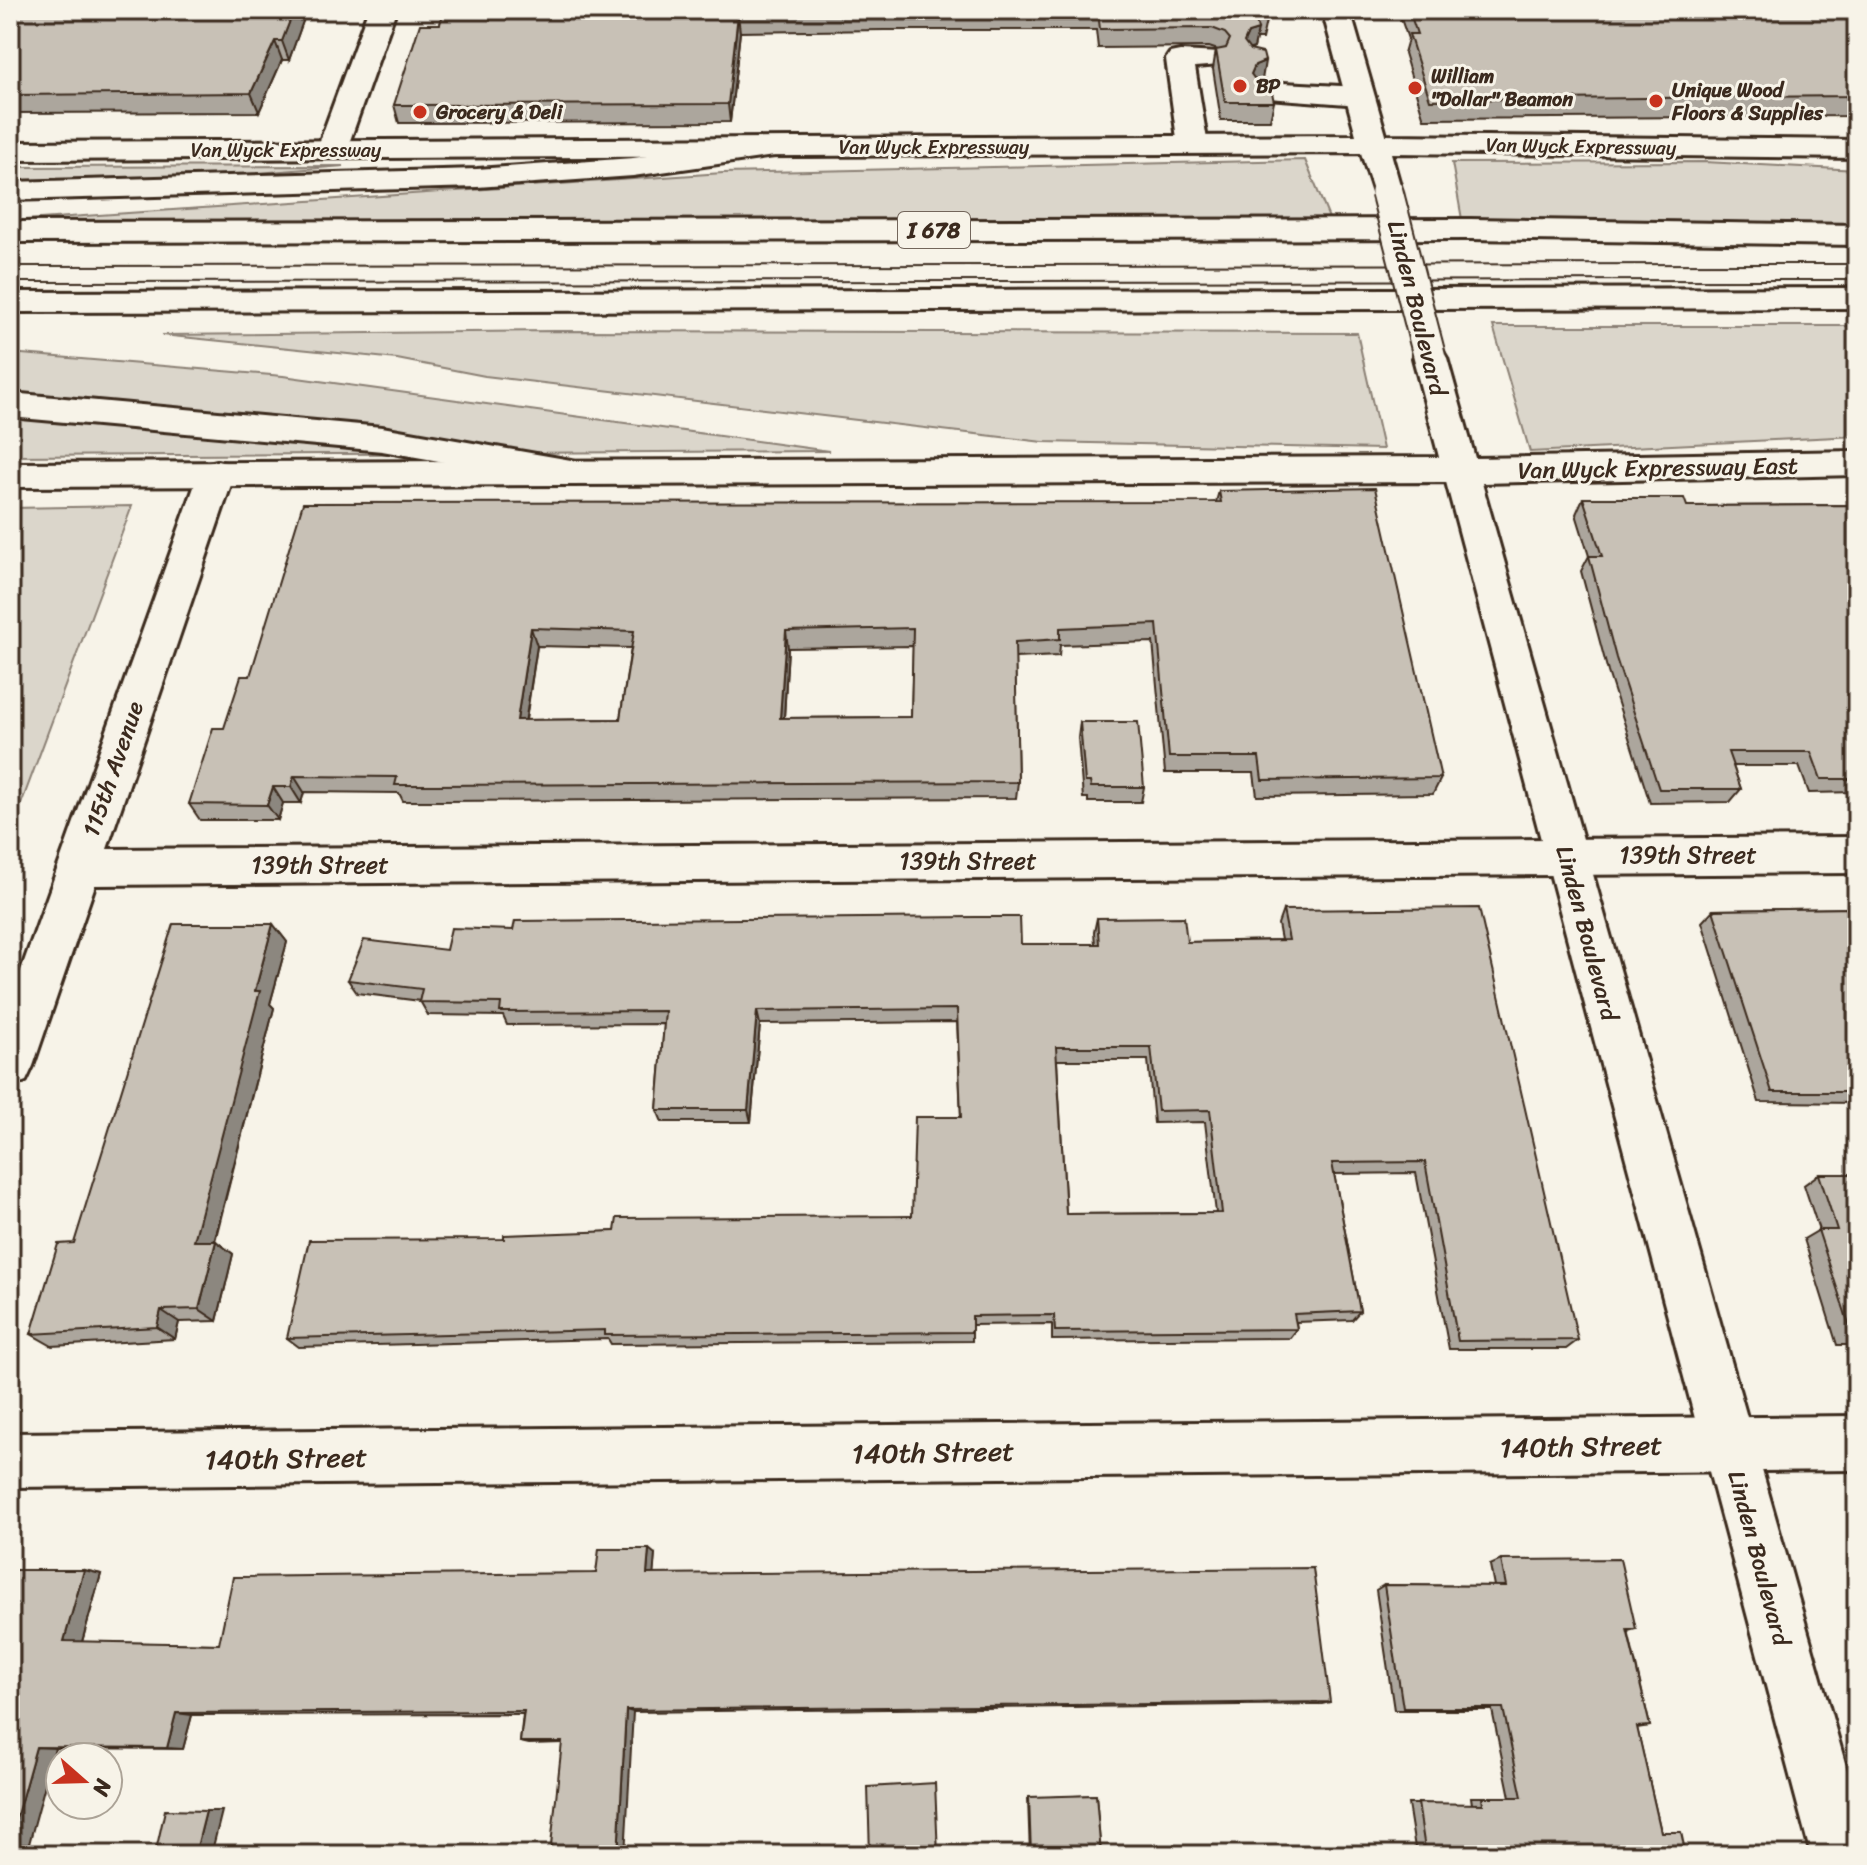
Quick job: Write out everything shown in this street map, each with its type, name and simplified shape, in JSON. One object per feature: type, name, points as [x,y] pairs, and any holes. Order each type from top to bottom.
[{"type":"main road","points":[[332,149],[382,10]]},
{"type":"main road","name":"Linden Boulevard","points":[[1336,10],[1387,192],[1458,470],[1841,1855]]},
{"type":"main road","points":[[1185,91],[1215,82],[1180,59],[1193,146]]},
{"type":"main road","points":[[1320,64],[1352,65]]},
{"type":"main road","points":[[1264,90],[1360,96]]},
{"type":"main road","name":"Van Wyck Expressway","points":[[10,151],[1374,145],[1857,149]]},
{"type":"main road","points":[[10,191],[477,178],[633,167],[777,148]]},
{"type":"main road","name":"I 678","points":[[10,232],[1470,229],[1857,235]]},
{"type":"main road","points":[[10,302],[1857,298]]},
{"type":"main road","points":[[10,405],[382,439],[571,472]]},
{"type":"main road","name":"Van Wyck Expressway East","points":[[1458,470],[1521,472],[1857,463]]},
{"type":"main road","points":[[10,475],[1458,470]]},
{"type":"main road","name":"115th Avenue","points":[[10,1066],[217,473]]},
{"type":"main road","name":"139th Street","points":[[79,867],[1857,855]]},
{"type":"main road","name":"140th Street","points":[[10,1460],[1857,1443]]},
{"type":"shaded area","points":[[1305,160],[1331,223],[10,221],[723,173]]},
{"type":"shaded area","points":[[1705,162],[1857,170],[1857,223],[1463,225],[1452,163]]},
{"type":"shaded area","points":[[344,166],[10,193],[10,167]]},
{"type":"shaded area","points":[[1493,326],[1857,326],[1857,436],[1530,452]]},
{"type":"shaded area","points":[[556,331],[1357,333],[1383,449],[1043,442],[485,376],[397,359],[162,335]]},
{"type":"shaded area","points":[[10,353],[283,376],[829,451],[10,456]]},
{"type":"shaded area","points":[[132,506],[10,834],[10,508]]},
{"type":"building","points":[[10,10],[294,10],[282,41],[275,41],[251,93],[10,95]]},
{"type":"building","points":[[444,10],[1263,10],[1266,21],[1256,21],[1258,30],[1248,33],[1244,42],[1250,50],[1263,53],[1265,61],[1255,65],[1251,74],[1257,82],[1270,83],[1274,102],[1225,102],[1216,50],[1226,48],[1230,39],[1225,33],[1212,28],[1100,29],[1098,12],[883,12],[738,14],[728,104],[394,105],[420,24],[440,24]]},
{"type":"building","points":[[1409,10],[1857,10],[1857,96],[1430,100],[1409,34],[1417,34]]},
{"type":"building","points":[[1375,488],[1441,778],[1262,780],[1259,757],[1169,757],[1157,624],[1060,628],[1060,639],[1015,642],[1018,782],[395,785],[397,777],[294,776],[291,787],[273,787],[267,805],[189,804],[213,728],[224,728],[241,676],[250,676],[303,503],[1221,502],[1219,491]],"holes":[[[531,628],[634,631],[620,719],[517,720]],[[913,628],[911,717],[780,718],[786,631]]]},
{"type":"building","points":[[1583,498],[1684,498],[1687,506],[1857,505],[1857,779],[1821,779],[1811,752],[1728,752],[1741,789],[1659,789],[1616,658],[1589,556],[1602,556]]},
{"type":"building","points":[[1080,722],[1138,722],[1144,787],[1091,787],[1090,782],[1085,782]]},
{"type":"building","points":[[1479,908],[1578,1340],[1458,1341],[1425,1162],[1332,1163],[1360,1311],[1294,1314],[1297,1329],[1055,1331],[1054,1315],[972,1316],[972,1332],[605,1335],[605,1330],[287,1338],[309,1240],[504,1239],[504,1235],[615,1231],[617,1218],[912,1216],[915,1117],[961,1117],[957,1009],[757,1011],[748,1110],[657,1110],[665,1011],[500,1012],[501,1003],[419,1002],[422,989],[348,980],[364,940],[446,950],[451,928],[513,930],[515,921],[1020,917],[1021,944],[1099,944],[1097,918],[1184,917],[1187,942],[1289,940],[1283,910]],"holes":[[[1056,1047],[1151,1047],[1158,1111],[1210,1110],[1222,1213],[1066,1214]]]},
{"type":"building","points":[[1857,908],[1857,1092],[1772,1092],[1713,910]]},
{"type":"building","points":[[173,924],[273,924],[255,991],[260,991],[194,1241],[216,1241],[199,1309],[161,1310],[157,1327],[31,1334],[58,1244],[74,1243]]},
{"type":"building","points":[[1819,1174],[1857,1174],[1857,1337],[1853,1337],[1818,1230],[1837,1230]]},
{"type":"building","points":[[599,1549],[649,1549],[647,1574],[1313,1568],[1330,1702],[626,1710],[618,1855],[550,1855],[562,1742],[520,1742],[524,1711],[176,1713],[167,1748],[124,1748],[124,1741],[44,1741],[44,1747],[36,1747],[10,1840],[10,1570],[84,1570],[64,1641],[219,1644],[233,1577],[596,1573]]},
{"type":"building","points":[[1620,1559],[1636,1629],[1627,1629],[1650,1726],[1637,1727],[1661,1832],[1681,1832],[1686,1855],[1526,1855],[1525,1851],[1425,1849],[1418,1803],[1483,1804],[1482,1797],[1522,1797],[1503,1708],[1403,1708],[1384,1585],[1506,1586],[1501,1560]]},
{"type":"building","points":[[935,1783],[938,1855],[870,1855],[868,1787]]},
{"type":"building","points":[[1096,1795],[1101,1855],[1031,1855],[1029,1797]]},
{"type":"building","points":[[165,1810],[206,1811],[195,1855],[155,1855]]},
{"type":"tram line","points":[[10,266],[1857,264]]},
{"type":"tram line","points":[[10,282],[1857,280]]},
{"type":"place","name":"BP","points":[[1240,86]]},
{"type":"place","name":"William \"Dollar\" Beamon","points":[[1415,88]]},
{"type":"place","name":"Unique Wood Floors & Supplies","points":[[1656,101]]},
{"type":"place","name":"Grocery & Deli","points":[[420,112]]}]
